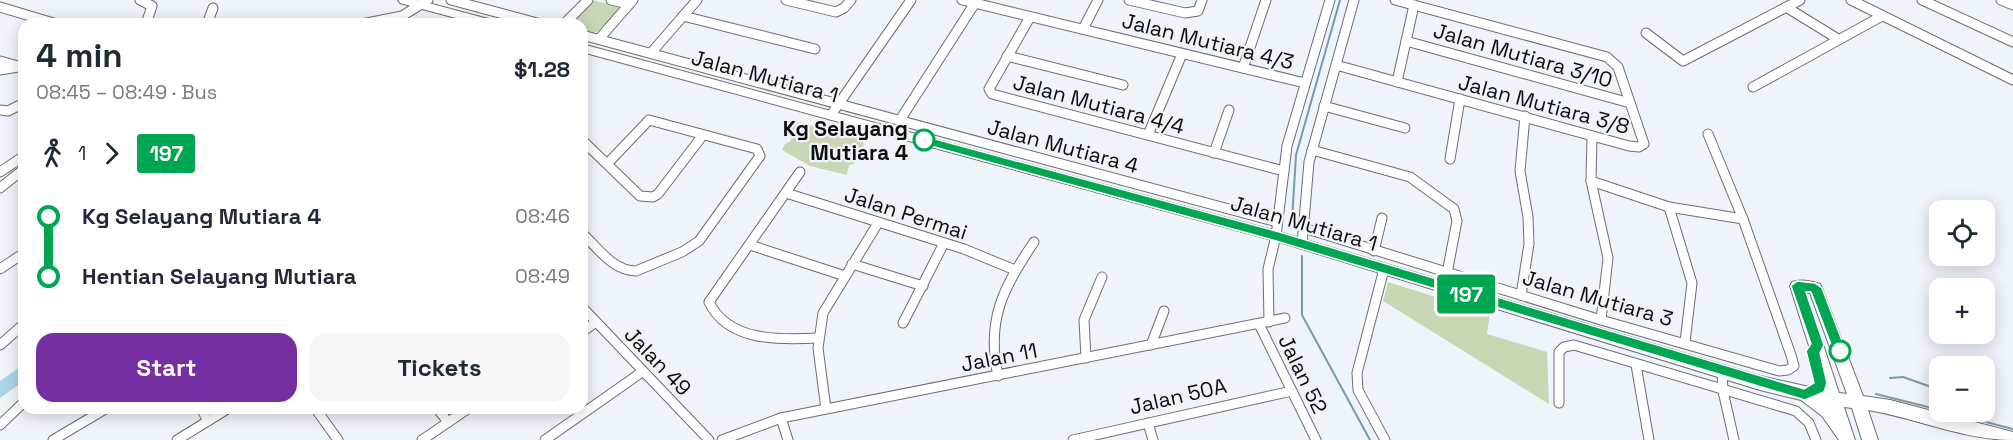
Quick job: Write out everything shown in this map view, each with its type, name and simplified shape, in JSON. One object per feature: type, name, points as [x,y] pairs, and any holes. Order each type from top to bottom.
[{"type":"street","points":[[140,0],[152,6],[153,11],[149,18]]},
{"type":"street","points":[[404,0],[425,3],[473,18]]},
{"type":"street","points":[[451,0],[518,18]]},
{"type":"street","points":[[481,8],[489,0]]},
{"type":"street","points":[[570,18],[588,0]]},
{"type":"street","points":[[611,0],[631,2]]},
{"type":"street","points":[[651,53],[697,0]]},
{"type":"street","points":[[787,0],[836,12],[844,8],[851,0]]},
{"type":"street","points":[[835,109],[911,0]]},
{"type":"street","name":"Jalan Mutiara 4/3","points":[[962,0],[1305,83]]},
{"type":"street","points":[[1083,29],[1098,0]]},
{"type":"street","points":[[1129,0],[1185,13],[1198,11],[1202,0]]},
{"type":"street","points":[[1243,68],[1266,0]]},
{"type":"street","points":[[1264,323],[1268,269],[1287,146],[1330,0]]},
{"type":"street","points":[[1302,244],[1309,162],[1354,0]]},
{"type":"street","points":[[1395,0],[1414,5],[1397,82]]},
{"type":"street","points":[[1646,33],[1683,61],[1800,0]]},
{"type":"street","points":[[1851,0],[2013,80]]},
{"type":"street","points":[[1922,0],[2013,42]]},
{"type":"street","points":[[2001,0],[2013,5]]},
{"type":"street","points":[[599,39],[631,2]]},
{"type":"street","points":[[394,18],[425,3]]},
{"type":"street","points":[[900,120],[975,3]]},
{"type":"street","name":"Jalan Mutiara 3/8","points":[[1336,66],[1629,146],[1642,146],[1644,142],[1617,64],[1601,55],[1414,5]]},
{"type":"street","points":[[0,7],[37,18]]},
{"type":"street","points":[[1786,7],[1838,39]]},
{"type":"street","points":[[209,18],[213,8]]},
{"type":"street","points":[[683,16],[815,50]]},
{"type":"street","points":[[1753,87],[1881,16]]},
{"type":"street","name":"Jalan Mutiara 4/4","points":[[1030,17],[989,89],[992,94],[1284,171]]},
{"type":"street","name":"Jalan Mutiara 4","points":[[588,36],[651,53],[835,109],[900,120],[1276,229]]},
{"type":"street","name":"Jalan Mutiara 3/10","points":[[1406,41],[1630,103]]},
{"type":"street","name":"Jalan Mutiara 1","points":[[588,49],[835,109],[1276,229],[1302,244],[1805,394],[1890,407],[2013,439]]},
{"type":"street","points":[[1148,135],[1182,54]]},
{"type":"street","points":[[1007,56],[1123,85]]},
{"type":"street","points":[[0,61],[18,66]]},
{"type":"street","points":[[0,70],[18,68]]},
{"type":"street","points":[[1450,159],[1460,99]]},
{"type":"street","points":[[0,110],[8,111],[18,105]]},
{"type":"street","points":[[1324,106],[1405,128]]},
{"type":"street","points":[[1214,153],[1229,110]]},
{"type":"street","points":[[1521,295],[1529,244],[1528,217],[1520,171],[1525,117]]},
{"type":"street","points":[[588,239],[618,268],[628,271],[636,271],[691,247],[699,240],[760,156],[757,149],[654,120],[645,122],[608,164]]},
{"type":"street","points":[[588,146],[640,196],[653,197],[658,194],[703,135]]},
{"type":"street","points":[[1708,135],[1743,219]]},
{"type":"street","points":[[1592,136],[1591,181],[1608,258],[1601,320]]},
{"type":"street","points":[[1312,150],[1410,177],[1454,209],[1457,221],[1447,273]]},
{"type":"street","points":[[0,172],[18,160]]},
{"type":"street","points":[[800,172],[709,302],[714,315],[735,328],[759,336],[789,340],[818,338]]},
{"type":"street","points":[[1,186],[18,174]]},
{"type":"street","points":[[1591,181],[1669,207],[1743,219]]},
{"type":"street","name":"Jalan Permai","points":[[786,193],[944,243],[1015,270]]},
{"type":"street","points":[[1669,207],[1692,283],[1685,342]]},
{"type":"street","points":[[1374,251],[1382,218]]},
{"type":"street","name":"Jalan Mutiara 3","points":[[1304,228],[1601,320],[1685,342],[1779,371],[1788,370],[1794,366],[1743,219]]},
{"type":"street","points":[[826,409],[818,338],[823,313],[878,223]]},
{"type":"street","points":[[998,376],[991,354],[991,327],[1015,270],[1034,242]]},
{"type":"street","points":[[903,323],[944,243]]},
{"type":"street","points":[[750,245],[845,276]]},
{"type":"street","points":[[0,269],[18,257]]},
{"type":"street","points":[[852,264],[923,286]]},
{"type":"street","points":[[1384,269],[1357,373],[1358,390],[1385,440]]},
{"type":"street","points":[[1086,358],[1084,320],[1102,276]]},
{"type":"street","points":[[1847,439],[1797,286],[1815,288],[1868,435]]},
{"type":"street","points":[[1151,345],[1164,311]]},
{"type":"street","name":"Jalan 49","points":[[588,313],[709,440]]},
{"type":"street","name":"Jalan 11","points":[[722,440],[781,418],[1285,318]]},
{"type":"street","points":[[588,328],[597,322]]},
{"type":"street","name":"Jalan 52","points":[[1264,323],[1292,391],[1316,440]]},
{"type":"street","points":[[0,345],[18,329]]},
{"type":"street","points":[[1559,404],[1559,352],[1564,347],[1574,345],[1636,366],[1796,411],[1810,423],[1816,440]]},
{"type":"street","points":[[1818,345],[1813,351],[1821,387],[1805,394],[1827,411],[1847,439]]},
{"type":"street","points":[[1636,366],[1649,440]]},
{"type":"street","points":[[1722,371],[1734,440]]},
{"type":"street","points":[[588,410],[642,372]]},
{"type":"street","points":[[1850,380],[1872,399],[1890,407]]},
{"type":"street","name":"Jalan 50A","points":[[1073,440],[1292,391]]},
{"type":"street","points":[[1868,435],[1870,413],[1890,407]]},
{"type":"street","points":[[0,425],[18,408]]},
{"type":"street","points":[[53,440],[97,414]]},
{"type":"street","points":[[204,414],[208,421]]},
{"type":"street","points":[[177,440],[219,414]]},
{"type":"street","points":[[319,414],[338,440]]},
{"type":"street","points":[[442,414],[448,422]]},
{"type":"street","points":[[429,438],[460,414]]},
{"type":"street","points":[[545,440],[582,414]]},
{"type":"street","points":[[781,418],[788,440]]},
{"type":"street","points":[[1148,423],[1153,440]]},
{"type":"green space","points":[[591,0],[618,6],[619,10],[598,31],[588,34],[588,18],[574,18]]},
{"type":"green space","points":[[799,122],[830,132],[859,135],[865,141],[854,164],[849,165],[847,175],[810,166],[782,150],[785,144],[791,141],[792,128]]},
{"type":"green space","points":[[1388,282],[1490,314],[1487,334],[1547,352],[1549,404],[1383,301]]},
{"type":"waterway","points":[[1292,220],[1296,155],[1340,0]]},
{"type":"waterway","points":[[1302,256],[1302,315],[1370,440]]},
{"type":"waterway","points":[[0,391],[18,376]]},
{"type":"waterway","points":[[1890,378],[1903,377],[1929,386]]},
{"type":"waterway","points":[[1876,394],[1929,407]]},
{"type":"waterway","points":[[1986,422],[2013,429]]},
{"type":"bus line","name":"197","points":[[924,140],[1276,236],[1741,377],[1805,394],[1821,387],[1821,383],[1813,356],[1813,351],[1818,345],[1797,286],[1815,288],[1840,351]]},
{"type":"place","name":"Kg Selayang Mutiara 4","points":[[924,140]]}]
